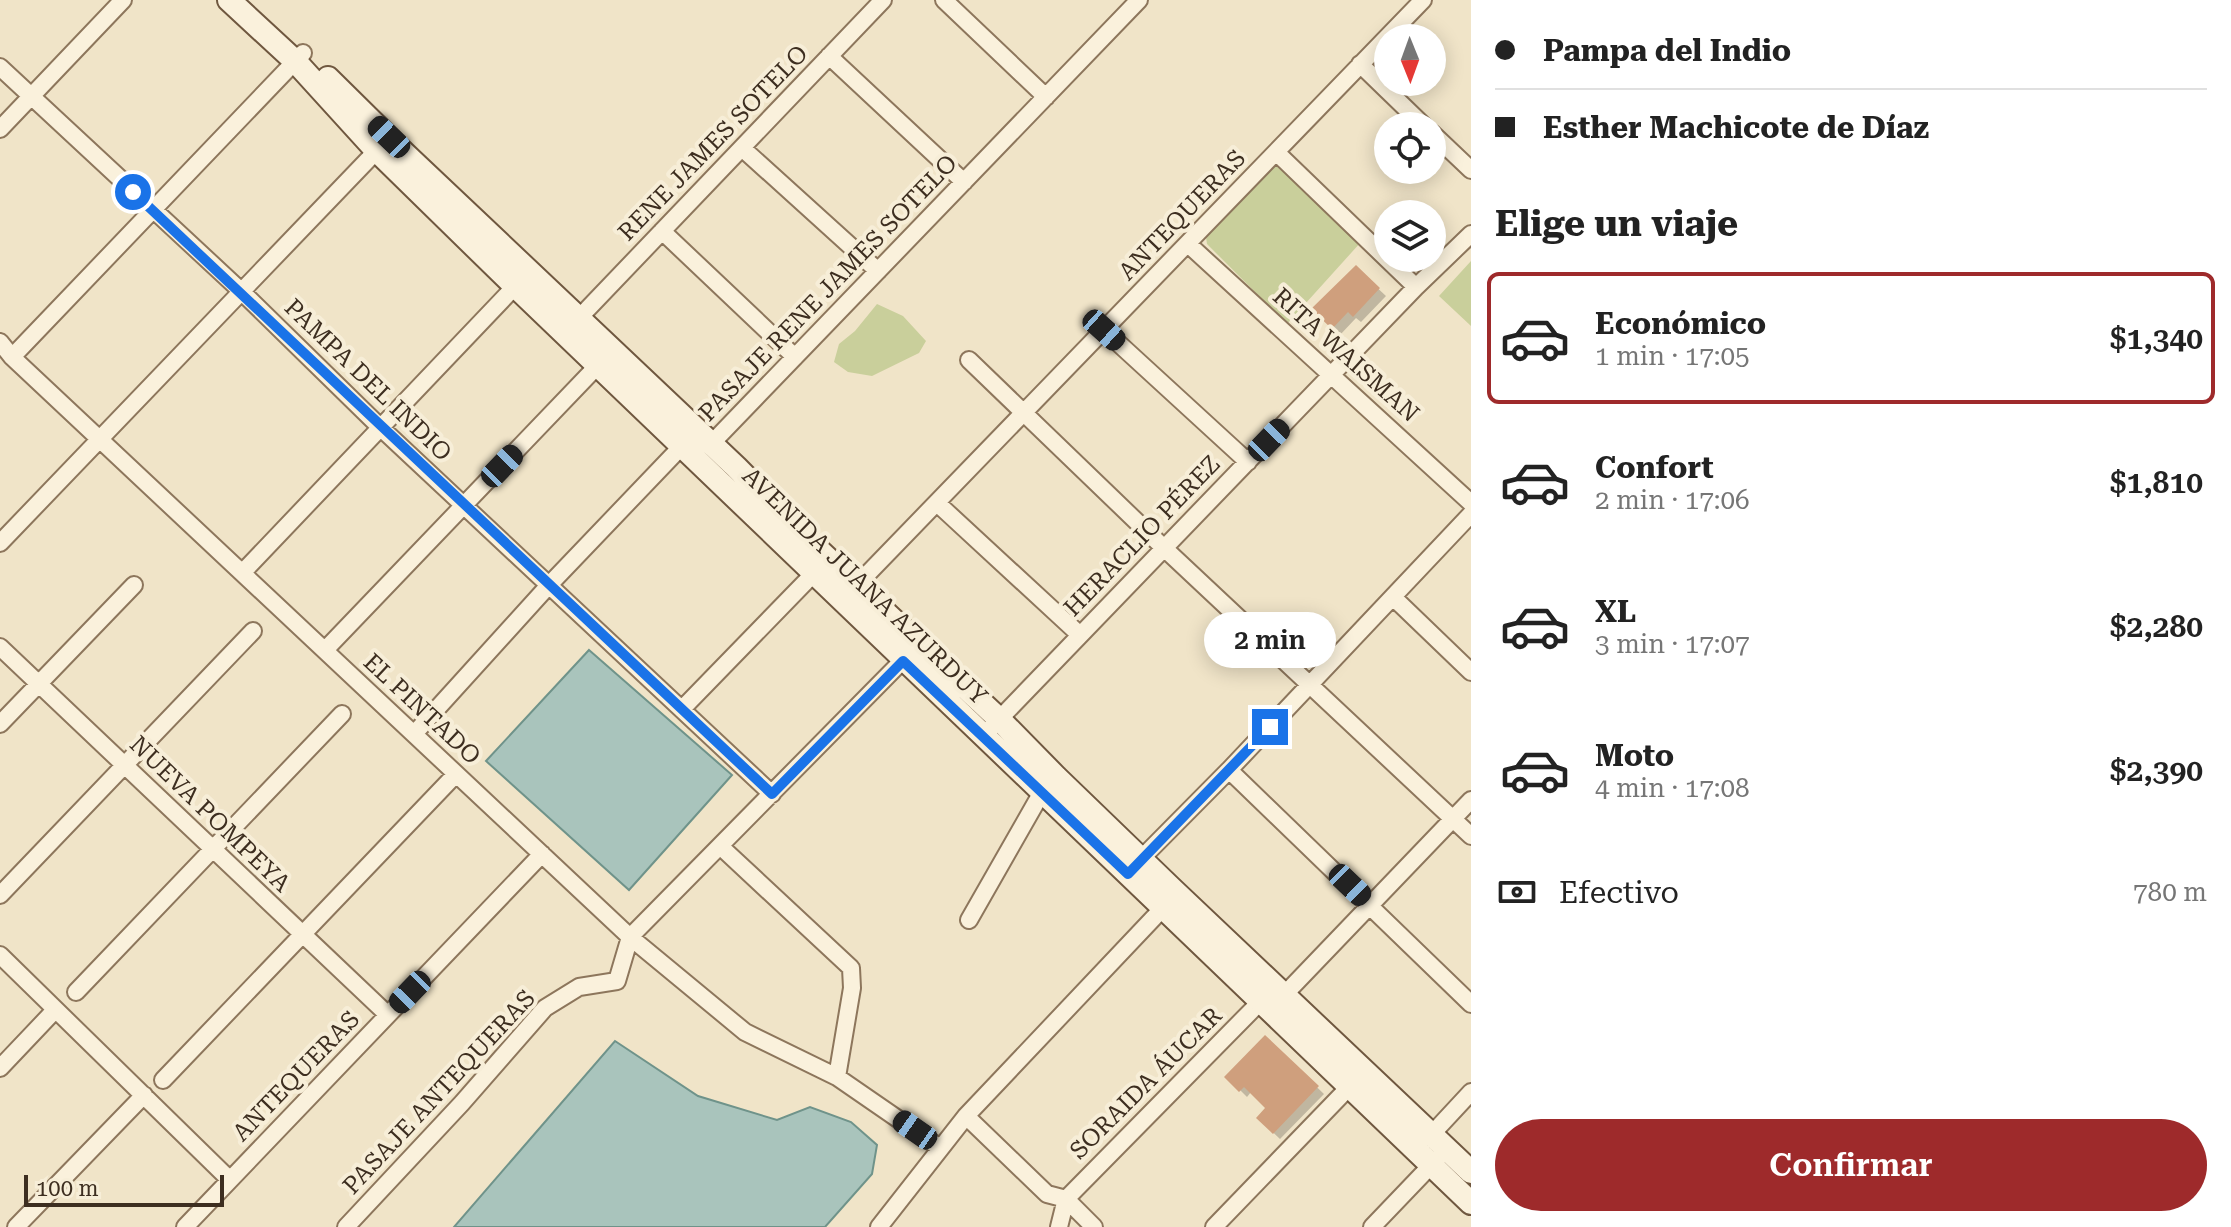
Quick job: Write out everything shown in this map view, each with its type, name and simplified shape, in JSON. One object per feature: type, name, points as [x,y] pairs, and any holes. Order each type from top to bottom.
[{"type":"main road","name":"AVENIDA JUANA AZURDUY","points":[[229,0],[299,57]]},
{"type":"main road","name":"AVENIDA JUANA AZURDUY","points":[[247,0],[383,144],[522,279],[605,358],[711,444],[821,566]]},
{"type":"main road","name":"AVENIDA JUANA AZURDUY","points":[[522,279],[578,319],[605,358],[681,447],[850,593],[918,643],[999,719],[1049,785]]},
{"type":"main road","name":"AVENIDA JUANA AZURDUY","points":[[850,593],[903,661],[983,736],[1049,785],[1166,898],[1261,1001],[1437,1149],[1471,1172]]},
{"type":"main road","name":"AVENIDA JUANA AZURDUY","points":[[1166,898],[1285,994],[1357,1080],[1437,1149],[1471,1203]]},
{"type":"street","points":[[0,129],[123,0]]},
{"type":"street","name":"RENE JAMES SOTELO","points":[[578,319],[883,0]]},
{"type":"street","points":[[944,0],[1046,97]]},
{"type":"street","name":"ANTEQUERAS","points":[[850,593],[1423,0]]},
{"type":"street","name":"PASAJE RENE JAMES SOTELO","points":[[681,447],[711,444],[1046,97],[1129,3]]},
{"type":"street","points":[[829,56],[964,182]]},
{"type":"street","points":[[12,357],[299,57]]},
{"type":"street","points":[[1360,64],[1410,112]]},
{"type":"street","name":"PAMPA DEL INDIO","points":[[0,67],[772,794]]},
{"type":"street","points":[[0,543],[383,144]]},
{"type":"street","points":[[1446,146],[1471,170]]},
{"type":"street","points":[[742,148],[878,271]]},
{"type":"street","points":[[1276,152],[1416,287]]},
{"type":"street","points":[[662,231],[795,357]]},
{"type":"street","name":"HERACLIO PÉREZ","points":[[983,736],[1416,287],[1471,234]]},
{"type":"street","name":"RITA WAISMAN","points":[[1188,244],[1471,503]]},
{"type":"street","points":[[242,573],[522,279]]},
{"type":"street","points":[[1104,330],[1248,462]]},
{"type":"street","name":"EL PINTADO","points":[[0,342],[12,357],[630,937],[745,1032],[837,1077],[940,1148]]},
{"type":"street","points":[[325,650],[605,358]]},
{"type":"street","points":[[969,360],[1471,836]]},
{"type":"street","points":[[414,734],[550,584],[681,447]]},
{"type":"street","points":[[937,503],[1080,635]]},
{"type":"street","points":[[1134,866],[1394,598],[1471,514]]},
{"type":"street","points":[[682,709],[821,566]]},
{"type":"street","points":[[0,724],[134,585]]},
{"type":"street","points":[[1394,598],[1471,672]]},
{"type":"street","points":[[0,895],[253,631]]},
{"type":"street","points":[[630,937],[918,643]]},
{"type":"street","name":"NUEVA POMPEYA","points":[[0,647],[388,1015]]},
{"type":"street","points":[[76,992],[342,714]]},
{"type":"street","points":[[1229,770],[1471,1004]]},
{"type":"street","points":[[163,1080],[456,774]]},
{"type":"street","points":[[969,920],[1049,785]]},
{"type":"street","points":[[1261,1001],[1285,994],[1471,800]]},
{"type":"street","points":[[720,846],[851,968],[852,988],[837,1077]]},
{"type":"street","name":"ANTEQUERAS","points":[[185,1227],[542,854]]},
{"type":"street","points":[[879,1227],[966,1116],[1166,898]]},
{"type":"street","name":"PASAJE ANTEQUERAS","points":[[346,1227],[462,1103],[545,1008],[579,987],[617,981],[630,937]]},
{"type":"street","points":[[0,955],[230,1180]]},
{"type":"street","name":"SORAIDA ÁUCAR","points":[[1066,1199],[1261,1001]]},
{"type":"street","points":[[0,1068],[55,1010]]},
{"type":"street","points":[[1214,1227],[1357,1080]]},
{"type":"street","points":[[1372,1227],[1437,1149],[1471,1092]]},
{"type":"street","points":[[16,1227],[144,1095]]},
{"type":"street","points":[[966,1116],[1047,1194],[1066,1199],[1094,1227]]},
{"type":"street","points":[[1059,1227],[1066,1199]]},
{"type":"green space","points":[[1271,165],[1281,165],[1361,242],[1287,324],[1207,244],[1206,237]]},
{"type":"green space","points":[[1471,261],[1471,326],[1439,296]]},
{"type":"green space","points":[[877,304],[903,316],[926,341],[919,353],[872,376],[848,372],[834,362],[839,344],[855,331]]},
{"type":"water","points":[[589,650],[732,775],[629,890],[486,761]]},
{"type":"water","points":[[615,1041],[698,1096],[777,1120],[810,1107],[851,1122],[877,1145],[872,1174],[825,1227],[454,1227]]},
{"type":"building","points":[[1356,265],[1380,288],[1353,317],[1348,312],[1332,329],[1311,309]]},
{"type":"building","points":[[1265,1035],[1319,1086],[1273,1134],[1256,1118],[1265,1108],[1244,1087],[1239,1092],[1224,1077]]},
{"type":"route","points":[[133,192],[772,794],[903,661],[1128,874],[1270,727]]}]
